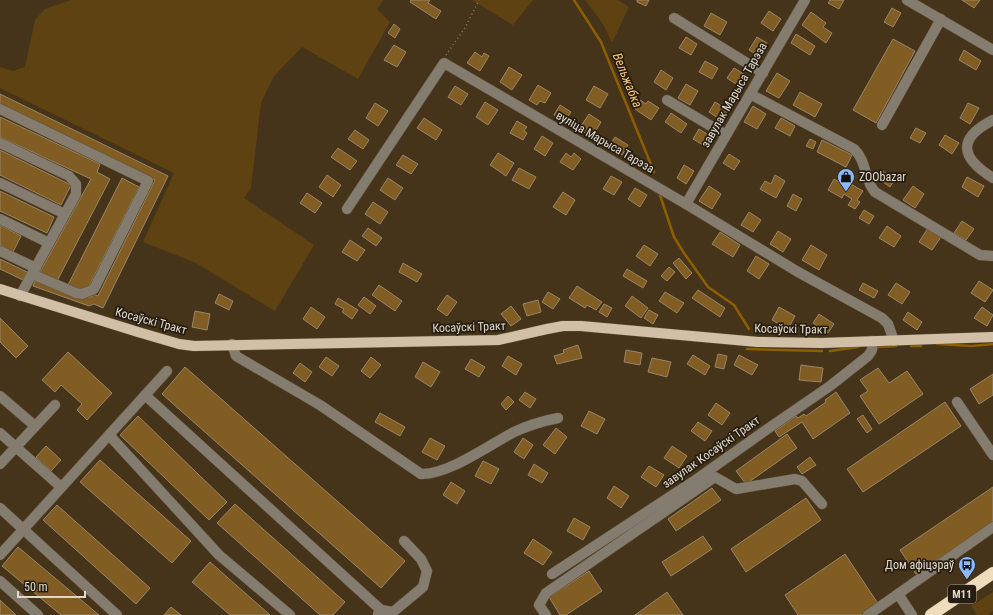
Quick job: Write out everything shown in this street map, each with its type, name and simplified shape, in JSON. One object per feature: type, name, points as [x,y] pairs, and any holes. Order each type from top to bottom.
[{"type":"highway","name":"М11","points":[[931,615],[993,574]]},
{"type":"main road","name":"Косаўскі Тракт","points":[[0,289],[180,344],[194,346],[232,344],[498,340],[563,326],[581,326],[758,342],[822,343],[993,337]]},
{"type":"street","name":"завулак Марыса Тарэза","points":[[686,204],[805,0]]},
{"type":"street","points":[[906,0],[993,50]]},
{"type":"street","points":[[674,18],[763,72]]},
{"type":"street","points":[[882,125],[941,19]]},
{"type":"street","name":"вуліца Марыса Тарэза","points":[[444,64],[686,204],[798,272],[882,318],[888,324],[894,341]]},
{"type":"street","points":[[347,209],[444,64]]},
{"type":"street","points":[[750,94],[854,149],[860,155],[870,187],[875,192],[980,255],[993,256]]},
{"type":"street","points":[[667,100],[726,136]]},
{"type":"street","points":[[0,110],[148,181],[94,289],[82,294],[76,293],[0,251]]},
{"type":"street","points":[[993,120],[983,125],[972,135],[968,143],[967,152],[970,159],[978,168],[993,178]]},
{"type":"street","points":[[0,143],[69,176],[76,184],[76,194],[20,296]]},
{"type":"street","points":[[0,183],[65,214]]},
{"type":"street","points":[[0,218],[49,243]]},
{"type":"street","name":"завулак Косаўскі Тракт","points":[[552,574],[694,481],[830,386],[868,356],[872,350],[873,341]]},
{"type":"street","points":[[232,344],[236,356],[320,405],[421,474],[432,474],[472,456],[516,431],[537,422],[558,418]]},
{"type":"street","points":[[0,555],[167,371]]},
{"type":"street","points":[[145,395],[379,613],[393,612],[423,587],[428,571],[421,559],[404,541]]},
{"type":"street","points":[[0,396],[35,426]]},
{"type":"street","points":[[957,402],[993,455]]},
{"type":"street","points":[[0,464],[55,405]]},
{"type":"street","points":[[0,434],[61,487]]},
{"type":"street","points":[[109,435],[219,555],[290,615]]},
{"type":"street","points":[[546,615],[539,605],[546,593],[715,478],[736,489],[795,479],[802,481],[822,504]]},
{"type":"street","points":[[0,508],[117,615]]},
{"type":"street","points":[[868,615],[993,527]]},
{"type":"street","points":[[0,581],[38,615]]},
{"type":"street","points":[[898,594],[912,615]]},
{"type":"path","points":[[444,64],[446,55],[465,28],[479,0]]},
{"type":"shaded area","points":[[71,0],[383,0],[377,9],[390,22],[358,79],[302,47],[274,76],[261,103],[251,188],[244,198],[314,245],[275,311],[196,263],[143,242],[174,173],[0,88],[0,67],[13,71],[25,67],[35,20],[45,9]]},
{"type":"shaded area","points":[[472,0],[533,0],[513,25]]},
{"type":"shaded area","points":[[585,0],[618,0],[629,7],[612,43],[603,24]]},
{"type":"shaded area","points":[[993,592],[993,611],[988,615],[977,615],[971,606]]},
{"type":"building","points":[[411,0],[430,0],[428,3],[441,11],[436,19],[410,2]]},
{"type":"building","points":[[637,0],[649,0],[646,6],[637,2]]},
{"type":"building","points":[[830,0],[844,0],[839,9],[828,3]]},
{"type":"building","points":[[962,0],[980,0],[974,8]]},
{"type":"building","points":[[892,8],[901,13],[893,27],[884,22]]},
{"type":"building","points":[[769,11],[781,19],[773,31],[761,23]]},
{"type":"building","points":[[811,12],[826,23],[823,27],[832,33],[826,43],[802,25]]},
{"type":"building","points":[[711,13],[727,22],[720,35],[704,26]]},
{"type":"building","points":[[394,24],[400,29],[395,38],[388,33]]},
{"type":"building","points":[[796,34],[815,46],[810,55],[791,43]]},
{"type":"building","points":[[686,37],[697,44],[691,55],[679,48]]},
{"type":"building","points":[[757,37],[767,43],[759,56],[749,50]]},
{"type":"building","points":[[893,39],[915,51],[876,123],[853,110]]},
{"type":"building","points":[[394,45],[406,52],[397,67],[384,60]]},
{"type":"building","points":[[964,50],[981,61],[976,70],[959,60]]},
{"type":"building","points":[[475,52],[482,57],[484,53],[489,56],[480,71],[467,63]]},
{"type":"building","points":[[705,61],[718,68],[712,79],[699,72]]},
{"type":"building","points":[[509,67],[522,75],[512,90],[500,82]]},
{"type":"building","points":[[734,68],[749,77],[742,88],[727,78]]},
{"type":"building","points":[[661,70],[673,78],[666,90],[654,82]]},
{"type":"building","points":[[777,73],[790,81],[779,98],[766,91]]},
{"type":"building","points":[[686,84],[698,91],[690,105],[678,98]]},
{"type":"building","points":[[538,85],[551,93],[545,103],[540,101],[537,105],[529,100]]},
{"type":"building","points":[[455,86],[468,94],[461,105],[448,97]]},
{"type":"building","points":[[594,86],[608,94],[600,108],[586,100]]},
{"type":"building","points":[[800,92],[822,104],[815,117],[793,105]]},
{"type":"building","points":[[0,94],[168,176],[103,308],[94,304],[89,306],[33,286],[35,281],[77,296],[91,297],[93,294],[98,296],[155,180],[0,105]]},
{"type":"building","points":[[640,100],[646,104],[648,101],[659,108],[651,120],[635,109]]},
{"type":"building","points":[[485,102],[498,110],[488,125],[476,117]]},
{"type":"building","points":[[715,102],[728,110],[721,120],[709,112]]},
{"type":"building","points":[[375,103],[388,111],[378,126],[366,118]]},
{"type":"building","points":[[968,103],[979,108],[970,124],[960,118]]},
{"type":"building","points":[[560,105],[571,112],[564,122],[554,115]]},
{"type":"building","points":[[753,106],[766,114],[757,129],[744,122]]},
{"type":"building","points":[[671,113],[687,124],[681,133],[665,122]]},
{"type":"building","points":[[589,114],[601,122],[592,137],[579,129]]},
{"type":"building","points":[[0,117],[100,164],[97,172],[110,179],[57,281],[40,272],[91,179],[0,137]]},
{"type":"building","points":[[424,118],[442,130],[436,140],[417,128]]},
{"type":"building","points":[[781,118],[795,126],[790,136],[775,128]]},
{"type":"building","points":[[517,121],[527,127],[524,131],[527,133],[523,140],[510,133]]},
{"type":"building","points":[[916,128],[926,133],[920,143],[910,138]]},
{"type":"building","points":[[699,129],[712,137],[706,147],[693,139]]},
{"type":"building","points":[[355,130],[369,140],[363,149],[348,139]]},
{"type":"building","points":[[945,135],[959,143],[952,154],[939,145]]},
{"type":"building","points":[[542,136],[553,143],[545,156],[534,149]]},
{"type":"building","points":[[615,137],[628,145],[622,155],[609,146]]},
{"type":"building","points":[[810,139],[816,142],[813,149],[806,146]]},
{"type":"building","points":[[822,140],[852,155],[846,167],[817,152]]},
{"type":"building","points":[[338,148],[357,161],[350,170],[331,157]]},
{"type":"building","points":[[0,150],[71,185],[61,205],[0,175]]},
{"type":"building","points":[[498,153],[514,163],[506,176],[490,165]]},
{"type":"building","points":[[566,153],[571,157],[574,153],[581,159],[573,170],[560,162]]},
{"type":"building","points":[[729,154],[740,161],[734,170],[723,163]]},
{"type":"building","points":[[403,155],[418,164],[411,174],[396,165]]},
{"type":"building","points":[[684,165],[694,171],[686,184],[677,178]]},
{"type":"building","points":[[519,168],[536,177],[529,189],[512,180]]},
{"type":"building","points":[[881,170],[895,179],[890,187],[876,177]]},
{"type":"building","points":[[327,175],[341,185],[333,197],[319,187]]},
{"type":"building","points":[[775,175],[785,181],[776,198],[760,189],[765,181],[771,184]]},
{"type":"building","points":[[611,176],[622,182],[614,195],[603,189]]},
{"type":"building","points":[[967,177],[984,186],[978,197],[962,187]]},
{"type":"building","points":[[122,178],[139,187],[87,290],[67,287]]},
{"type":"building","points":[[388,178],[403,188],[395,200],[380,190]]},
{"type":"building","points":[[834,179],[844,185],[847,182],[863,191],[857,200],[860,202],[855,209],[848,205],[852,199],[844,194],[842,198],[828,190]]},
{"type":"building","points":[[709,186],[721,194],[712,209],[699,201]]},
{"type":"building","points":[[913,186],[924,194],[915,208],[903,200]]},
{"type":"building","points":[[635,188],[647,195],[640,207],[628,199]]},
{"type":"building","points":[[0,191],[54,217],[47,233],[0,211]]},
{"type":"building","points":[[563,192],[575,200],[566,215],[553,207]]},
{"type":"building","points":[[307,193],[322,203],[315,213],[300,203]]},
{"type":"building","points":[[793,194],[802,199],[796,211],[787,206]]},
{"type":"building","points":[[373,202],[388,212],[380,224],[365,214]]},
{"type":"building","points":[[864,210],[874,216],[869,224],[859,218]]},
{"type":"building","points":[[749,212],[761,220],[753,232],[741,225]]},
{"type":"building","points":[[962,221],[974,229],[966,240],[954,233]]},
{"type":"building","points":[[0,225],[21,236],[13,252],[0,245]]},
{"type":"building","points":[[887,226],[901,236],[894,247],[879,238]]},
{"type":"building","points":[[368,228],[382,238],[376,246],[362,236]]},
{"type":"building","points":[[928,228],[941,237],[932,250],[919,242]]},
{"type":"building","points":[[778,231],[791,239],[783,252],[770,244]]},
{"type":"building","points":[[720,232],[740,245],[733,257],[712,244]]},
{"type":"building","points":[[350,240],[365,250],[357,261],[342,252]]},
{"type":"building","points":[[644,245],[658,254],[650,266],[636,256]]},
{"type":"building","points":[[811,245],[827,255],[819,270],[802,260]]},
{"type":"building","points":[[756,256],[769,264],[759,279],[747,271]]},
{"type":"building","points":[[679,258],[692,273],[686,279],[673,263]]},
{"type":"building","points":[[0,259],[27,272],[23,280],[0,269]]},
{"type":"building","points":[[403,263],[422,274],[417,282],[399,272]]},
{"type":"building","points":[[669,267],[675,272],[667,281],[661,276]]},
{"type":"building","points":[[627,269],[647,281],[643,288],[623,276]]},
{"type":"building","points":[[979,281],[993,290],[985,302],[971,293]]},
{"type":"building","points":[[863,283],[878,291],[874,298],[859,290]]},
{"type":"building","points":[[896,283],[910,292],[902,304],[888,295]]},
{"type":"building","points":[[379,285],[402,301],[395,311],[372,295]]},
{"type":"building","points":[[577,286],[602,302],[596,310],[587,305],[585,308],[569,298]]},
{"type":"building","points":[[698,290],[725,308],[720,317],[692,298]]},
{"type":"building","points":[[548,292],[560,299],[553,309],[542,302]]},
{"type":"building","points":[[665,292],[684,303],[677,313],[659,301]]},
{"type":"building","points":[[219,294],[233,301],[229,310],[215,303]]},
{"type":"building","points":[[447,295],[457,302],[447,316],[437,309]]},
{"type":"building","points":[[632,296],[648,308],[641,318],[625,306]]},
{"type":"building","points":[[364,297],[376,306],[370,314],[358,305]]},
{"type":"building","points":[[338,298],[358,310],[352,319],[342,312],[344,309],[335,304]]},
{"type":"building","points":[[538,300],[541,312],[527,316],[523,304]]},
{"type":"building","points":[[604,304],[612,308],[607,317],[599,312]]},
{"type":"building","points":[[511,306],[521,319],[511,326],[501,314]]},
{"type":"building","points":[[311,307],[325,317],[317,329],[303,319]]},
{"type":"building","points":[[779,307],[795,316],[788,329],[772,320]]},
{"type":"building","points":[[982,307],[993,315],[987,326],[974,318]]},
{"type":"building","points":[[649,310],[658,315],[653,324],[644,318]]},
{"type":"building","points":[[195,311],[210,314],[207,330],[192,327]]},
{"type":"building","points":[[908,312],[922,322],[917,330],[903,320]]},
{"type":"building","points":[[819,314],[834,324],[828,333],[813,323]]},
{"type":"building","points":[[0,318],[28,346],[16,358],[0,342]]},
{"type":"building","points":[[578,345],[582,358],[557,364],[554,356],[564,353],[563,350]]},
{"type":"building","points":[[626,350],[642,353],[640,365],[624,362]]},
{"type":"building","points":[[68,352],[112,393],[87,420],[77,410],[82,404],[61,385],[55,392],[42,380]]},
{"type":"building","points":[[718,354],[727,356],[724,369],[715,367]]},
{"type":"building","points":[[693,355],[710,366],[705,375],[687,364]]},
{"type":"building","points":[[739,355],[758,365],[752,375],[734,365]]},
{"type":"building","points":[[508,356],[522,364],[516,375],[502,366]]},
{"type":"building","points":[[326,357],[339,366],[332,376],[319,367]]},
{"type":"building","points":[[371,357],[381,365],[370,378],[361,371]]},
{"type":"building","points":[[652,358],[671,362],[667,377],[648,372]]},
{"type":"building","points":[[471,359],[485,367],[479,377],[465,369]]},
{"type":"building","points":[[423,362],[440,372],[431,387],[415,377]]},
{"type":"building","points":[[300,363],[312,372],[305,382],[293,373]]},
{"type":"building","points":[[801,365],[823,368],[821,382],[799,380]]},
{"type":"building","points":[[185,367],[405,561],[381,588],[162,394]]},
{"type":"building","points":[[878,368],[889,383],[907,371],[923,394],[879,424],[860,396],[868,391],[860,380]]},
{"type":"building","points":[[993,374],[993,395],[979,404],[970,389]]},
{"type":"building","points":[[525,392],[536,399],[530,408],[519,400]]},
{"type":"building","points":[[836,392],[850,413],[813,439],[802,422],[779,437],[775,431],[796,416],[798,418],[804,414],[806,416],[826,402],[825,400]]},
{"type":"building","points":[[508,396],[514,402],[506,410],[501,404]]},
{"type":"building","points":[[945,402],[961,426],[863,492],[847,469]]},
{"type":"building","points":[[716,403],[730,413],[722,425],[708,415]]},
{"type":"building","points":[[589,411],[605,419],[597,434],[581,426]]},
{"type":"building","points":[[380,413],[405,427],[400,436],[375,422]]},
{"type":"building","points":[[863,415],[872,429],[867,433],[857,419]]},
{"type":"building","points":[[138,416],[227,502],[209,520],[120,435]]},
{"type":"building","points":[[698,422],[712,431],[705,441],[691,431]]},
{"type":"building","points":[[556,428],[567,437],[555,454],[543,445]]},
{"type":"building","points":[[787,434],[797,448],[746,484],[736,471]]},
{"type":"building","points":[[430,438],[445,446],[437,460],[422,452]]},
{"type":"building","points":[[523,438],[533,445],[524,459],[514,452]]},
{"type":"building","points":[[46,446],[61,460],[51,471],[36,457]]},
{"type":"building","points":[[672,446],[687,456],[679,468],[664,458]]},
{"type":"building","points":[[810,457],[816,465],[802,474],[797,467]]},
{"type":"building","points":[[100,460],[191,541],[172,563],[80,482]]},
{"type":"building","points":[[483,461],[499,469],[491,484],[475,476]]},
{"type":"building","points":[[534,464],[548,473],[542,483],[528,475]]},
{"type":"building","points":[[649,466],[664,475],[656,487],[641,477]]},
{"type":"building","points":[[451,482],[465,491],[457,504],[443,495]]},
{"type":"building","points":[[614,486],[629,496],[621,508],[607,498]]},
{"type":"building","points":[[993,487],[993,522],[916,574],[900,550]]},
{"type":"building","points":[[712,488],[721,500],[676,531],[668,519]]},
{"type":"building","points":[[806,498],[821,520],[746,572],[731,549]]},
{"type":"building","points":[[235,504],[345,602],[333,615],[320,615],[217,523]]},
{"type":"building","points":[[57,505],[150,588],[136,604],[43,520]]},
{"type":"building","points":[[574,518],[590,527],[583,540],[567,531]]},
{"type":"building","points":[[703,536],[712,549],[671,576],[662,562]]},
{"type":"building","points":[[533,539],[552,552],[543,565],[524,553]]},
{"type":"building","points":[[18,547],[99,615],[61,615],[2,566]]},
{"type":"building","points":[[845,554],[879,605],[864,615],[798,615],[785,595]]},
{"type":"building","points":[[210,562],[270,615],[230,615],[192,582]]},
{"type":"building","points":[[589,571],[602,591],[566,615],[560,615],[549,597]]},
{"type":"building","points":[[667,592],[683,615],[635,615]]},
{"type":"building","points":[[0,600],[16,615],[0,615]]},
{"type":"building","points":[[171,607],[181,615],[164,615]]},
{"type":"waterway","name":"Вельжабка","points":[[574,0],[601,42],[654,172]]},
{"type":"waterway","name":"Вельжабка","points":[[660,195],[674,237],[684,253],[708,287],[734,305],[749,329]]},
{"type":"waterway","name":"Вельжабка","points":[[937,344],[972,346],[993,344]]},
{"type":"waterway","name":"Вельжабка","points":[[877,347],[896,346]]},
{"type":"waterway","name":"Вельжабка","points":[[911,346],[921,346]]},
{"type":"waterway","name":"Вельжабка","points":[[830,351],[858,347]]},
{"type":"waterway","name":"Вельжабка","points":[[747,349],[822,351]]},
{"type":"place","name":"ZOObazar","points":[[846,192]]},
{"type":"place","name":"Дом афіцэраў","points":[[967,580]]}]
